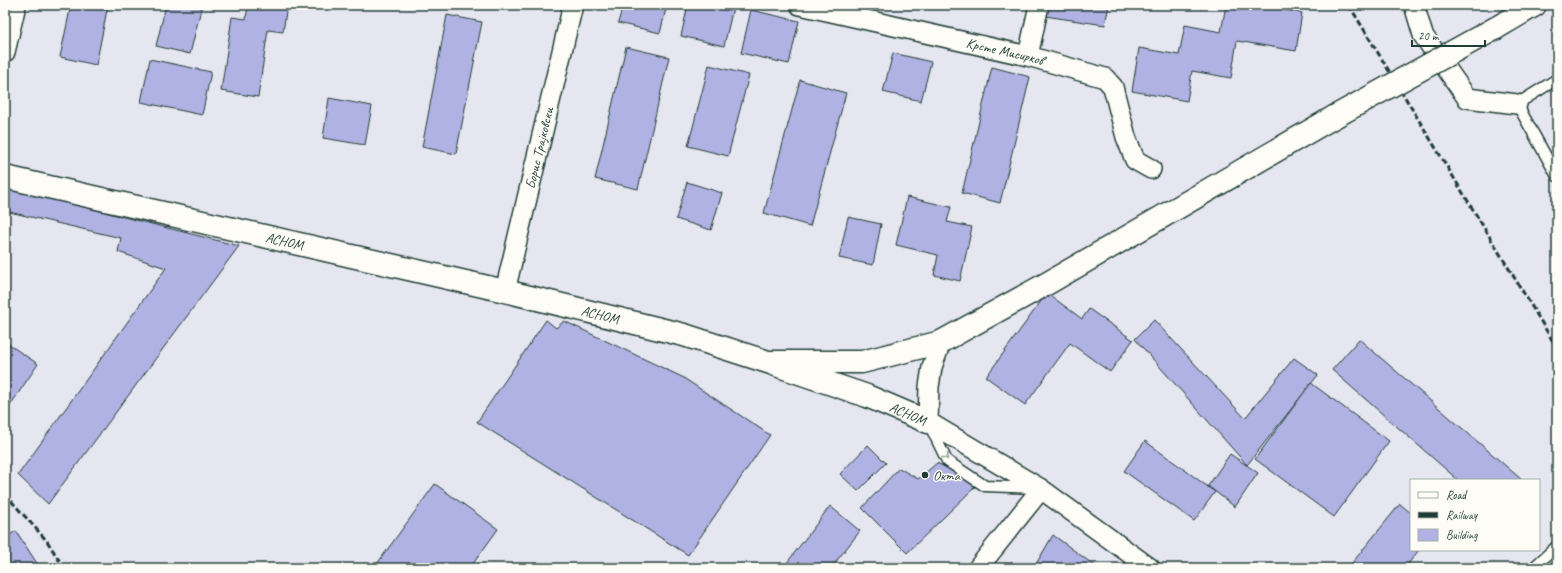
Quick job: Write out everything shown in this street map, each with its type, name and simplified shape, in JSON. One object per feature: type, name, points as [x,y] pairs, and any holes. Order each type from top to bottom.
[{"type":"main road","points":[[768,362],[862,362],[941,342],[1048,283],[1334,117],[1496,28],[1534,5]]},
{"type":"main road","name":"АСНОМ","points":[[5,177],[504,291],[684,335],[867,396],[928,422]]},
{"type":"street","points":[[5,52],[16,5]]},
{"type":"street","name":"Борис Трајковски","points":[[504,291],[573,5]]},
{"type":"street","name":"Крсте Мисирков","points":[[800,5],[1028,56],[1105,78],[1113,87],[1126,137],[1135,160],[1151,169]]},
{"type":"street","points":[[1028,56],[1039,5]]},
{"type":"street","points":[[1414,5],[1423,35],[1467,98],[1517,104]]},
{"type":"street","points":[[928,422],[929,387],[932,367],[941,342]]},
{"type":"street","name":"АСНОМ","points":[[928,422],[1041,489],[1150,568]]},
{"type":"street","points":[[978,568],[1041,489]]},
{"type":"lane","points":[[1557,79],[1517,104],[1557,176]]},
{"type":"lane","points":[[928,422],[947,461],[985,486],[1041,489]]},
{"type":"lane","points":[[1533,568],[1557,546]]},
{"type":"building","points":[[71,5],[108,5],[96,65],[60,57]]},
{"type":"building","points":[[166,5],[202,5],[190,54],[156,46]]},
{"type":"building","points":[[248,5],[287,5],[283,32],[268,30],[258,97],[221,91],[232,17],[246,19]]},
{"type":"building","points":[[623,5],[667,5],[660,33],[618,23]]},
{"type":"building","points":[[688,5],[721,5],[733,8],[724,46],[681,36]]},
{"type":"building","points":[[994,5],[1006,5],[1005,8]]},
{"type":"building","points":[[1047,5],[1109,5],[1105,25],[1045,16]]},
{"type":"building","points":[[1226,5],[1256,5],[1302,13],[1296,51],[1237,41],[1231,78],[1192,71],[1187,101],[1132,91],[1139,48],[1179,55],[1185,25],[1221,32]]},
{"type":"building","points":[[751,10],[799,21],[789,64],[741,53]]},
{"type":"building","points":[[447,15],[482,22],[456,154],[422,147]]},
{"type":"building","points":[[626,47],[669,57],[638,189],[595,179]]},
{"type":"building","points":[[893,53],[931,62],[921,101],[883,92]]},
{"type":"building","points":[[150,59],[211,72],[202,115],[141,102]]},
{"type":"building","points":[[709,65],[749,75],[728,156],[688,146]]},
{"type":"building","points":[[992,67],[1030,77],[1000,203],[962,193]]},
{"type":"building","points":[[800,80],[846,93],[810,226],[764,213]]},
{"type":"building","points":[[329,98],[372,106],[365,145],[323,138]]},
{"type":"building","points":[[687,182],[722,193],[711,230],[676,219]]},
{"type":"building","points":[[5,187],[239,246],[48,504],[18,475],[166,268],[118,252],[121,238],[5,211]]},
{"type":"building","points":[[907,197],[951,207],[947,222],[972,227],[960,281],[934,275],[938,255],[896,245]]},
{"type":"building","points":[[848,217],[881,224],[873,265],[839,258]]},
{"type":"building","points":[[1047,293],[1082,319],[1089,309],[1133,340],[1110,372],[1070,343],[1025,405],[986,377]]},
{"type":"building","points":[[546,320],[556,328],[564,321],[682,377],[770,435],[688,555],[477,422]]},
{"type":"building","points":[[1154,320],[1245,418],[1294,358],[1318,375],[1247,465],[1135,339]]},
{"type":"building","points":[[1359,339],[1521,479],[1457,479],[1332,370]]},
{"type":"building","points":[[5,342],[38,364],[5,413]]},
{"type":"building","points":[[1311,383],[1389,441],[1334,517],[1255,459]]},
{"type":"building","points":[[1145,441],[1215,492],[1194,521],[1124,471]]},
{"type":"building","points":[[868,445],[886,463],[858,491],[840,474]]},
{"type":"building","points":[[1230,454],[1258,473],[1235,507],[1208,486]]},
{"type":"building","points":[[937,463],[978,484],[907,553],[862,508],[899,468],[918,479]]},
{"type":"building","points":[[435,484],[498,529],[470,568],[374,568]]},
{"type":"building","points":[[1400,504],[1410,512],[1410,551],[1418,551],[1405,568],[1348,568]]},
{"type":"building","points":[[830,506],[860,531],[831,568],[783,568]]},
{"type":"building","points":[[16,531],[40,568],[5,568],[5,538]]},
{"type":"building","points":[[1053,535],[1098,568],[1042,568],[1036,564]]},
{"type":"railway","points":[[1349,5],[1557,348]]},
{"type":"railway","points":[[5,494],[47,541],[64,568]]},
{"type":"place","name":"Окта","points":[[925,475]]}]
